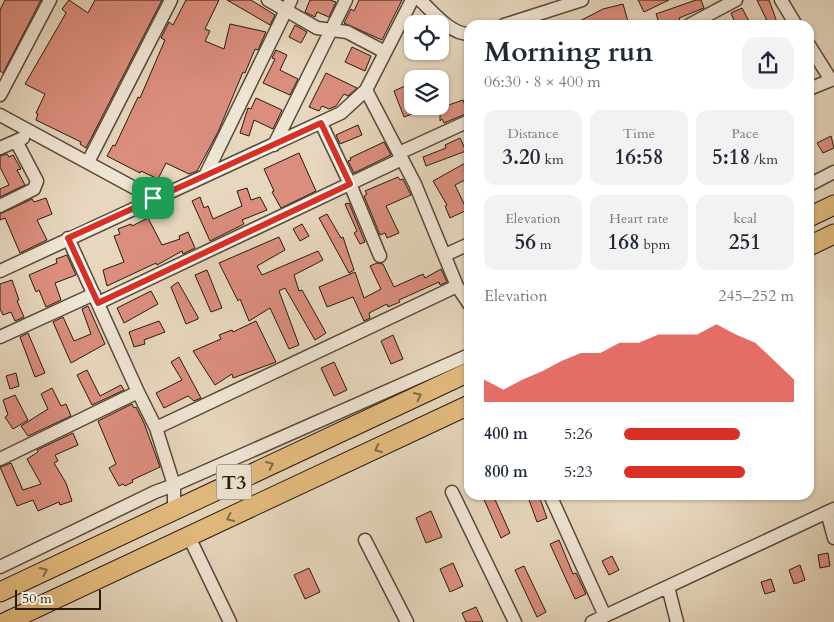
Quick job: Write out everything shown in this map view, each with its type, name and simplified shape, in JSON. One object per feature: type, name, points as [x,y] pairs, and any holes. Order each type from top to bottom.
[{"type":"highway","points":[[814,215],[834,205]]},
{"type":"highway","points":[[814,244],[834,234]]},
{"type":"highway","name":"T3","points":[[0,592],[464,374]]},
{"type":"highway","name":"T3","points":[[6,622],[464,407]]},
{"type":"street","points":[[0,95],[50,0]]},
{"type":"street","points":[[88,162],[171,0]]},
{"type":"street","points":[[268,0],[289,5],[308,24],[330,31],[339,30],[347,32],[385,52]]},
{"type":"street","points":[[274,145],[346,0]]},
{"type":"street","points":[[0,270],[341,113],[366,90],[412,0]]},
{"type":"street","points":[[420,0],[451,28],[464,34]]},
{"type":"street","points":[[520,20],[582,0]]},
{"type":"street","points":[[712,20],[721,4],[736,0]]},
{"type":"street","points":[[781,0],[793,20]]},
{"type":"street","points":[[205,176],[289,5]]},
{"type":"street","points":[[814,53],[833,82],[814,88]]},
{"type":"street","points":[[366,90],[401,156],[457,286],[464,296]]},
{"type":"street","points":[[0,115],[153,198]]},
{"type":"street","points":[[321,123],[350,184],[380,256]]},
{"type":"street","points":[[0,337],[96,299],[350,184],[464,124]]},
{"type":"street","points":[[0,148],[33,133]]},
{"type":"street","points":[[0,206],[37,186],[37,182],[16,141]]},
{"type":"street","points":[[814,182],[834,172]]},
{"type":"street","points":[[68,238],[156,428],[174,485],[174,510]]},
{"type":"street","points":[[445,255],[464,246]]},
{"type":"street","points":[[156,428],[457,286]]},
{"type":"street","points":[[0,567],[155,492],[464,357]]},
{"type":"street","points":[[0,459],[138,392]]},
{"type":"street","points":[[452,492],[515,622]]},
{"type":"street","points":[[552,500],[605,616]]},
{"type":"street","points":[[592,622],[830,511],[834,538]]},
{"type":"street","points":[[189,537],[230,622]]},
{"type":"street","points":[[364,540],[407,622]]},
{"type":"street","points":[[668,587],[677,622]]},
{"type":"building","points":[[5,0],[41,0],[3,73],[0,71],[0,10]]},
{"type":"building","points":[[69,0],[88,13],[95,0],[162,0],[86,148],[80,144],[81,142],[36,120],[38,114],[36,113],[45,94],[25,84],[66,13],[62,9]]},
{"type":"building","points":[[186,0],[219,0],[205,29],[210,31],[205,41],[224,49],[230,24],[266,32],[258,50],[255,49],[245,73],[243,72],[218,132],[197,171],[189,174],[166,163],[158,179],[141,171],[140,173],[107,156],[113,145],[115,146],[138,97],[140,98],[165,40],[161,38],[169,22],[173,25]]},
{"type":"building","points":[[227,0],[251,0],[275,15],[270,25]]},
{"type":"building","points":[[310,0],[330,0],[336,2],[329,17],[317,12],[315,17],[305,12]]},
{"type":"building","points":[[359,0],[402,0],[382,40],[344,23],[351,9],[354,11]]},
{"type":"building","points":[[638,0],[669,0],[644,12]]},
{"type":"building","points":[[696,0],[701,0],[704,8],[679,18],[680,20],[658,20],[656,14]]},
{"type":"building","points":[[757,0],[769,0],[776,20],[767,20]]},
{"type":"building","points":[[623,4],[628,20],[582,20],[603,9]]},
{"type":"building","points":[[742,8],[748,20],[734,20],[731,13]]},
{"type":"building","points":[[295,25],[307,32],[301,43],[289,37]]},
{"type":"building","points":[[352,47],[371,56],[365,71],[345,62]]},
{"type":"building","points":[[276,50],[287,55],[280,70],[298,79],[290,95],[263,83],[275,59],[272,58]]},
{"type":"building","points":[[326,73],[357,88],[348,96],[344,94],[336,106],[329,109],[322,106],[319,111],[309,107]]},
{"type":"building","points":[[404,86],[404,115],[410,115],[404,117],[394,91]]},
{"type":"building","points":[[256,98],[282,110],[273,129],[254,120],[249,136],[240,133],[248,108],[251,109]]},
{"type":"building","points":[[463,100],[464,115],[444,123],[442,119],[440,121],[440,115],[449,115],[449,105]]},
{"type":"building","points":[[358,125],[362,135],[340,144],[336,135]]},
{"type":"building","points":[[831,136],[834,148],[823,153],[817,143]]},
{"type":"building","points":[[460,138],[464,152],[426,166],[423,157],[446,148],[445,145]]},
{"type":"building","points":[[384,142],[391,155],[354,173],[348,161],[351,160],[350,158]]},
{"type":"building","points":[[299,153],[316,191],[281,208],[272,192],[274,191],[264,169]]},
{"type":"building","points":[[7,154],[9,157],[13,155],[21,169],[17,170],[25,185],[0,197],[0,189],[9,185],[0,167],[0,156]]},
{"type":"building","points":[[464,164],[464,180],[455,185],[464,204],[464,211],[450,218],[445,206],[447,205],[433,181]]},
{"type":"building","points":[[398,177],[400,180],[403,179],[411,195],[386,206],[399,233],[387,238],[385,233],[380,235],[364,196],[367,194],[365,191]]},
{"type":"building","points":[[247,188],[251,200],[260,197],[267,210],[242,220],[244,224],[210,241],[192,201],[200,197],[204,208],[208,206],[213,219],[242,206],[237,191]]},
{"type":"building","points":[[46,198],[52,214],[37,220],[47,240],[20,253],[5,218],[0,220],[0,214],[32,199],[34,202]]},
{"type":"building","points":[[349,203],[365,242],[360,244],[354,233],[357,231],[345,204]]},
{"type":"building","points":[[327,214],[341,238],[343,237],[354,270],[349,273],[319,218]]},
{"type":"building","points":[[148,218],[162,245],[180,239],[179,236],[188,232],[195,248],[183,254],[182,251],[157,265],[156,263],[107,286],[103,270],[124,262],[114,236],[120,234],[118,229],[131,224],[132,226]]},
{"type":"building","points":[[302,224],[309,236],[300,241],[293,229]]},
{"type":"building","points":[[279,237],[285,250],[257,266],[262,275],[318,251],[323,260],[294,275],[299,291],[302,290],[326,333],[315,340],[285,288],[279,291],[299,345],[289,349],[270,308],[249,321],[240,299],[238,301],[219,263]]},
{"type":"building","points":[[67,255],[76,275],[55,283],[61,300],[46,307],[39,290],[36,292],[29,275],[57,263],[56,259]]},
{"type":"building","points":[[377,263],[383,264],[394,287],[423,274],[425,278],[441,269],[447,282],[440,285],[439,282],[388,307],[387,304],[369,313],[370,318],[364,321],[353,297],[327,307],[319,287],[355,272],[364,298],[381,289],[370,266]]},
{"type":"building","points":[[207,270],[222,308],[211,312],[195,275]]},
{"type":"building","points":[[12,280],[19,300],[17,301],[24,317],[15,321],[11,312],[3,315],[0,309],[0,284]]},
{"type":"building","points":[[178,282],[198,317],[198,319],[186,324],[171,287]]},
{"type":"building","points":[[151,291],[158,304],[124,323],[117,308]]},
{"type":"building","points":[[88,306],[105,344],[71,363],[53,322],[63,317],[74,341],[91,334],[82,309]]},
{"type":"building","points":[[159,321],[165,332],[144,340],[145,344],[134,347],[129,332]]},
{"type":"building","points":[[256,321],[276,362],[233,378],[232,374],[215,385],[193,351],[221,339],[219,335],[232,330],[233,332]]},
{"type":"building","points":[[28,333],[45,373],[35,377],[20,337]]},
{"type":"building","points":[[393,335],[403,359],[391,364],[381,341]]},
{"type":"building","points":[[179,357],[201,398],[194,401],[188,396],[164,408],[156,393],[182,380],[171,362]]},
{"type":"building","points":[[334,362],[347,390],[334,396],[321,368]]},
{"type":"building","points":[[87,370],[100,396],[121,385],[124,390],[92,405],[77,375]]},
{"type":"building","points":[[16,373],[19,386],[10,389],[6,376]]},
{"type":"building","points":[[52,388],[61,406],[66,404],[71,416],[28,436],[21,426],[48,409],[41,394]]},
{"type":"building","points":[[15,395],[28,420],[13,429],[5,417],[8,415],[3,400]]},
{"type":"building","points":[[132,404],[134,408],[136,407],[144,423],[160,467],[132,480],[133,482],[125,486],[123,484],[119,486],[109,468],[116,464],[98,421]]},
{"type":"building","points":[[73,433],[78,445],[55,455],[58,461],[54,463],[66,483],[72,501],[60,505],[59,502],[38,511],[33,500],[17,506],[0,467],[11,463],[23,490],[41,484],[27,459],[38,452],[37,450]]},
{"type":"building","points":[[484,500],[495,500],[510,533],[501,538]]},
{"type":"building","points":[[529,500],[540,500],[547,518],[537,522]]},
{"type":"building","points":[[431,511],[442,537],[426,543],[416,518]]},
{"type":"building","points":[[559,540],[573,574],[576,573],[586,594],[575,599],[550,544]]},
{"type":"building","points":[[828,553],[830,566],[820,568],[818,555]]},
{"type":"building","points":[[612,556],[619,570],[609,575],[602,561]]},
{"type":"building","points":[[453,563],[463,586],[450,592],[440,569]]},
{"type":"building","points":[[800,565],[805,580],[794,584],[789,570]]},
{"type":"building","points":[[524,566],[546,612],[537,617],[515,570]]},
{"type":"building","points":[[309,568],[320,592],[305,599],[294,575]]},
{"type":"building","points":[[771,579],[775,591],[765,594],[761,582]]},
{"type":"building","points":[[476,607],[483,622],[466,622],[462,613]]},
{"type":"route","points":[[321,123],[350,184],[98,303],[68,238],[153,198],[321,123]]}]
